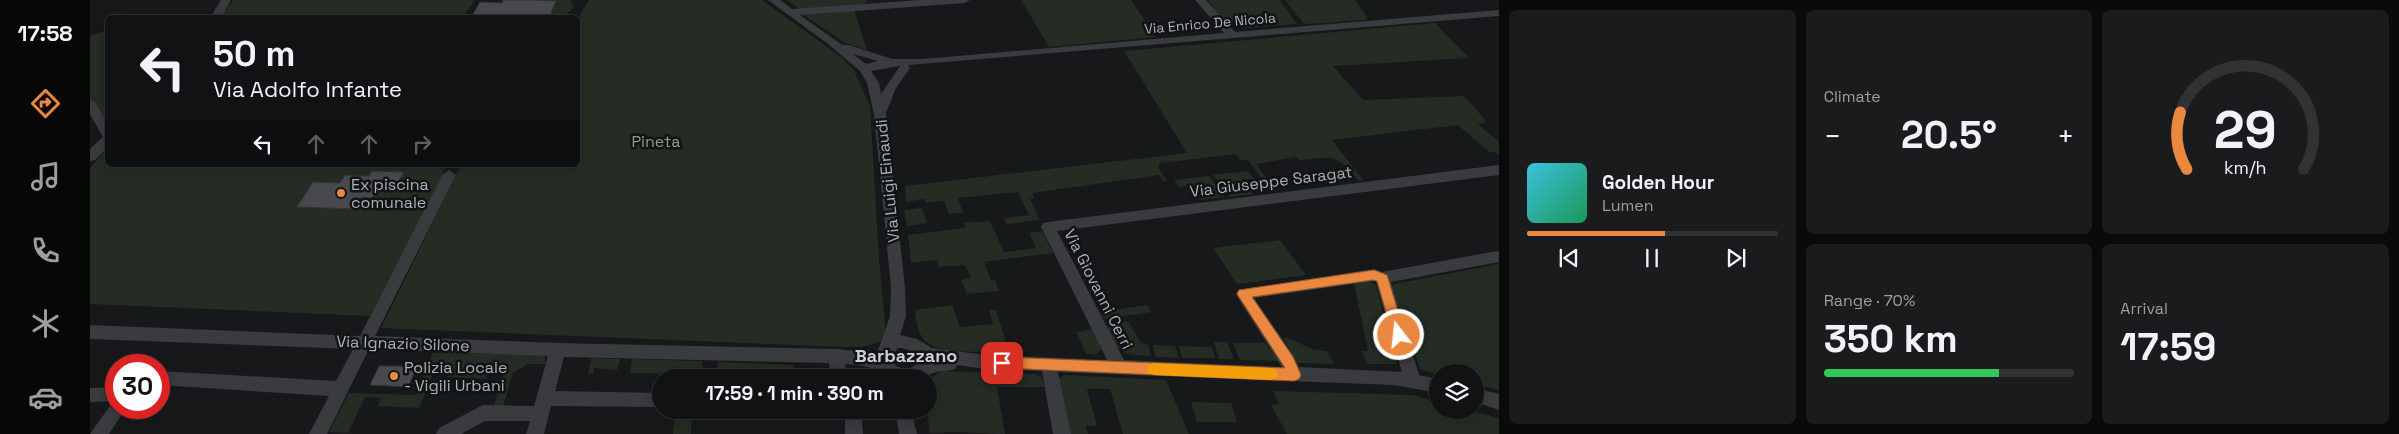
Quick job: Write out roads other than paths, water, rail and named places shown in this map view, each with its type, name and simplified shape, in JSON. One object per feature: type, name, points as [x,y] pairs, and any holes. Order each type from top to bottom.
[{"type":"street","points":[[217,15],[226,0]]},
{"type":"street","points":[[773,0],[832,42],[864,68],[900,65]]},
{"type":"street","points":[[791,12],[965,0]]},
{"type":"street","points":[[1200,0],[1232,36]]},
{"type":"street","points":[[1208,11],[1212,26],[1219,37]]},
{"type":"street","name":"Via Enrico De Nicola","points":[[900,65],[1499,13]]},
{"type":"street","points":[[832,42],[900,65]]},
{"type":"street","points":[[880,114],[900,65]]},
{"type":"street","name":"Via Luigi Einaudi","points":[[864,68],[873,83],[880,114],[898,297],[898,316],[889,362]]},
{"type":"street","points":[[90,104],[105,130]]},
{"type":"street","points":[[90,157],[105,142]]},
{"type":"street","name":"Via Giuseppe Saragat","points":[[1048,227],[1499,170]]},
{"type":"street","points":[[318,434],[449,175]]},
{"type":"street","name":"Via Giovanni Cerri","points":[[1048,227],[1119,367]]},
{"type":"street","points":[[1294,375],[1288,361],[1243,294],[1374,275],[1382,278],[1497,258]]},
{"type":"street","points":[[1382,278],[1412,380]]},
{"type":"street","name":"Via Luigi Einaudi","points":[[898,297],[906,329],[919,363]]},
{"type":"street","name":"Via Ignazio Silone","points":[[92,335],[364,342],[558,350],[837,356],[889,362]]},
{"type":"street","points":[[919,363],[903,341],[889,362],[905,377],[919,363],[986,362],[1412,380],[1429,384]]},
{"type":"street","points":[[535,434],[558,350]]},
{"type":"street","points":[[837,356],[838,369]]},
{"type":"street","points":[[1049,365],[1062,434]]},
{"type":"street","points":[[170,379],[341,389]]},
{"type":"street","points":[[90,395],[105,394]]},
{"type":"street","points":[[1484,398],[1499,402]]},
{"type":"street","points":[[445,434],[483,413],[542,406],[652,400]]},
{"type":"street","points":[[99,434],[110,419]]},
{"type":"street","points":[[853,419],[854,434]]},
{"type":"street","points":[[905,419],[909,434]]},
{"type":"street","points":[[909,434],[912,419]]},
{"type":"place","name":"Ex piscina comunale","points":[[341,193]]},
{"type":"place","name":"Polizia Locale - Vigili Urbani","points":[[394,376]]},
{"type":"district","name":"Barbazzano","points":[[906,356]]},
{"type":"park label","name":"Pineta","points":[[656,141]]}]
